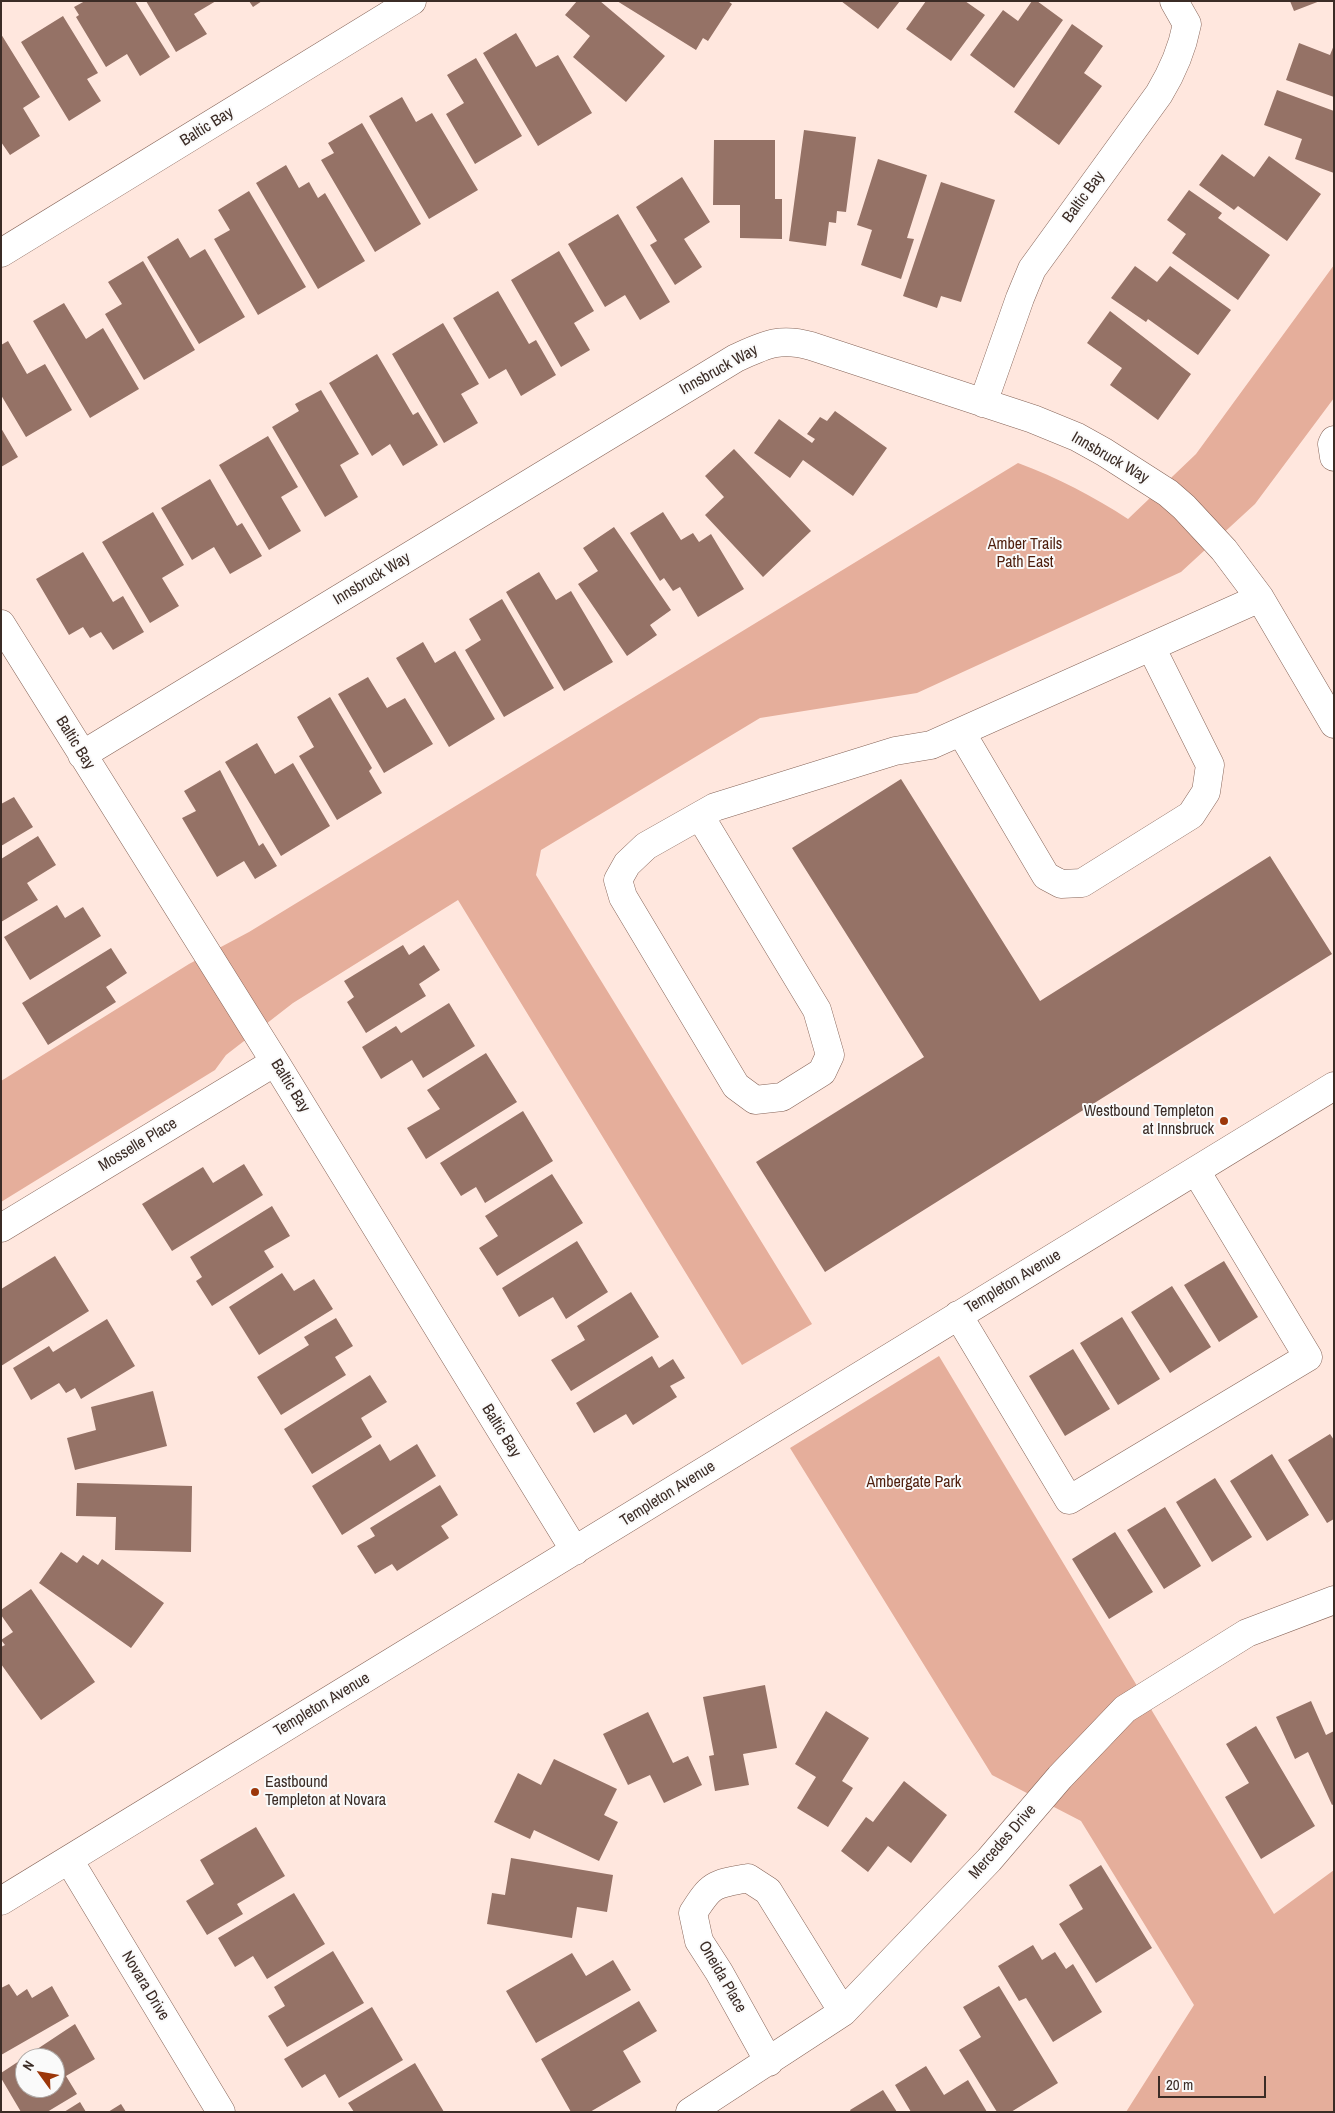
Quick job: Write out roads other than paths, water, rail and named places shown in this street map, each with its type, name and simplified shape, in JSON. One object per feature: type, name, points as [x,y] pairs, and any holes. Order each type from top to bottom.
[{"type":"street","name":"Baltic Bay","points":[[1,253],[412,1]]},
{"type":"street","name":"Baltic Bay","points":[[983,403],[1032,269],[1159,94],[1172,72],[1183,46],[1188,24],[1174,1]]},
{"type":"street","name":"Innsbruck Way","points":[[82,755],[736,358],[761,346],[783,340],[794,341],[1033,419],[1076,437],[1104,452],[1168,493],[1184,507],[1224,550],[1260,598],[1334,724]]},
{"type":"street","points":[[1334,440],[1332,444],[1334,457]]},
{"type":"street","points":[[700,816],[816,1010],[825,1036],[830,1055],[822,1072],[782,1097],[754,1100],[736,1086],[624,898],[618,880],[627,864],[646,846],[715,807],[895,751],[931,745],[1260,598]]},
{"type":"street","name":"Baltic Bay","points":[[1,624],[275,1062],[574,1551]]},
{"type":"street","points":[[961,732],[1046,876],[1061,884],[1082,883],[1191,815],[1206,792],[1210,765],[1151,647]]},
{"type":"street","name":"Mosselle Place","points":[[1,1228],[275,1062]]},
{"type":"street","name":"Templeton Avenue","points":[[1,1901],[1334,1086]]},
{"type":"street","points":[[958,1315],[1069,1500],[1308,1357],[1196,1171]]},
{"type":"street","name":"Mercedes Drive","points":[[690,2112],[843,2012],[989,1860],[1060,1777],[1125,1709],[1247,1633],[1334,1600]]},
{"type":"street","name":"Novara Drive","points":[[69,1860],[221,2112]]},
{"type":"street","name":"Oneida Place","points":[[769,2062],[719,1972],[699,1941],[693,1913],[707,1892],[722,1883],[748,1878],[768,1891],[843,2012]]},
{"type":"place","name":"Westbound Templeton at Innsbruck","points":[[1224,1121]]},
{"type":"place","name":"Eastbound Templeton at Novara","points":[[255,1792]]},
{"type":"park label","name":"Amber Trails Path East","points":[[1025,554]]},
{"type":"park label","name":"Ambergate Park","points":[[914,1483]]}]
